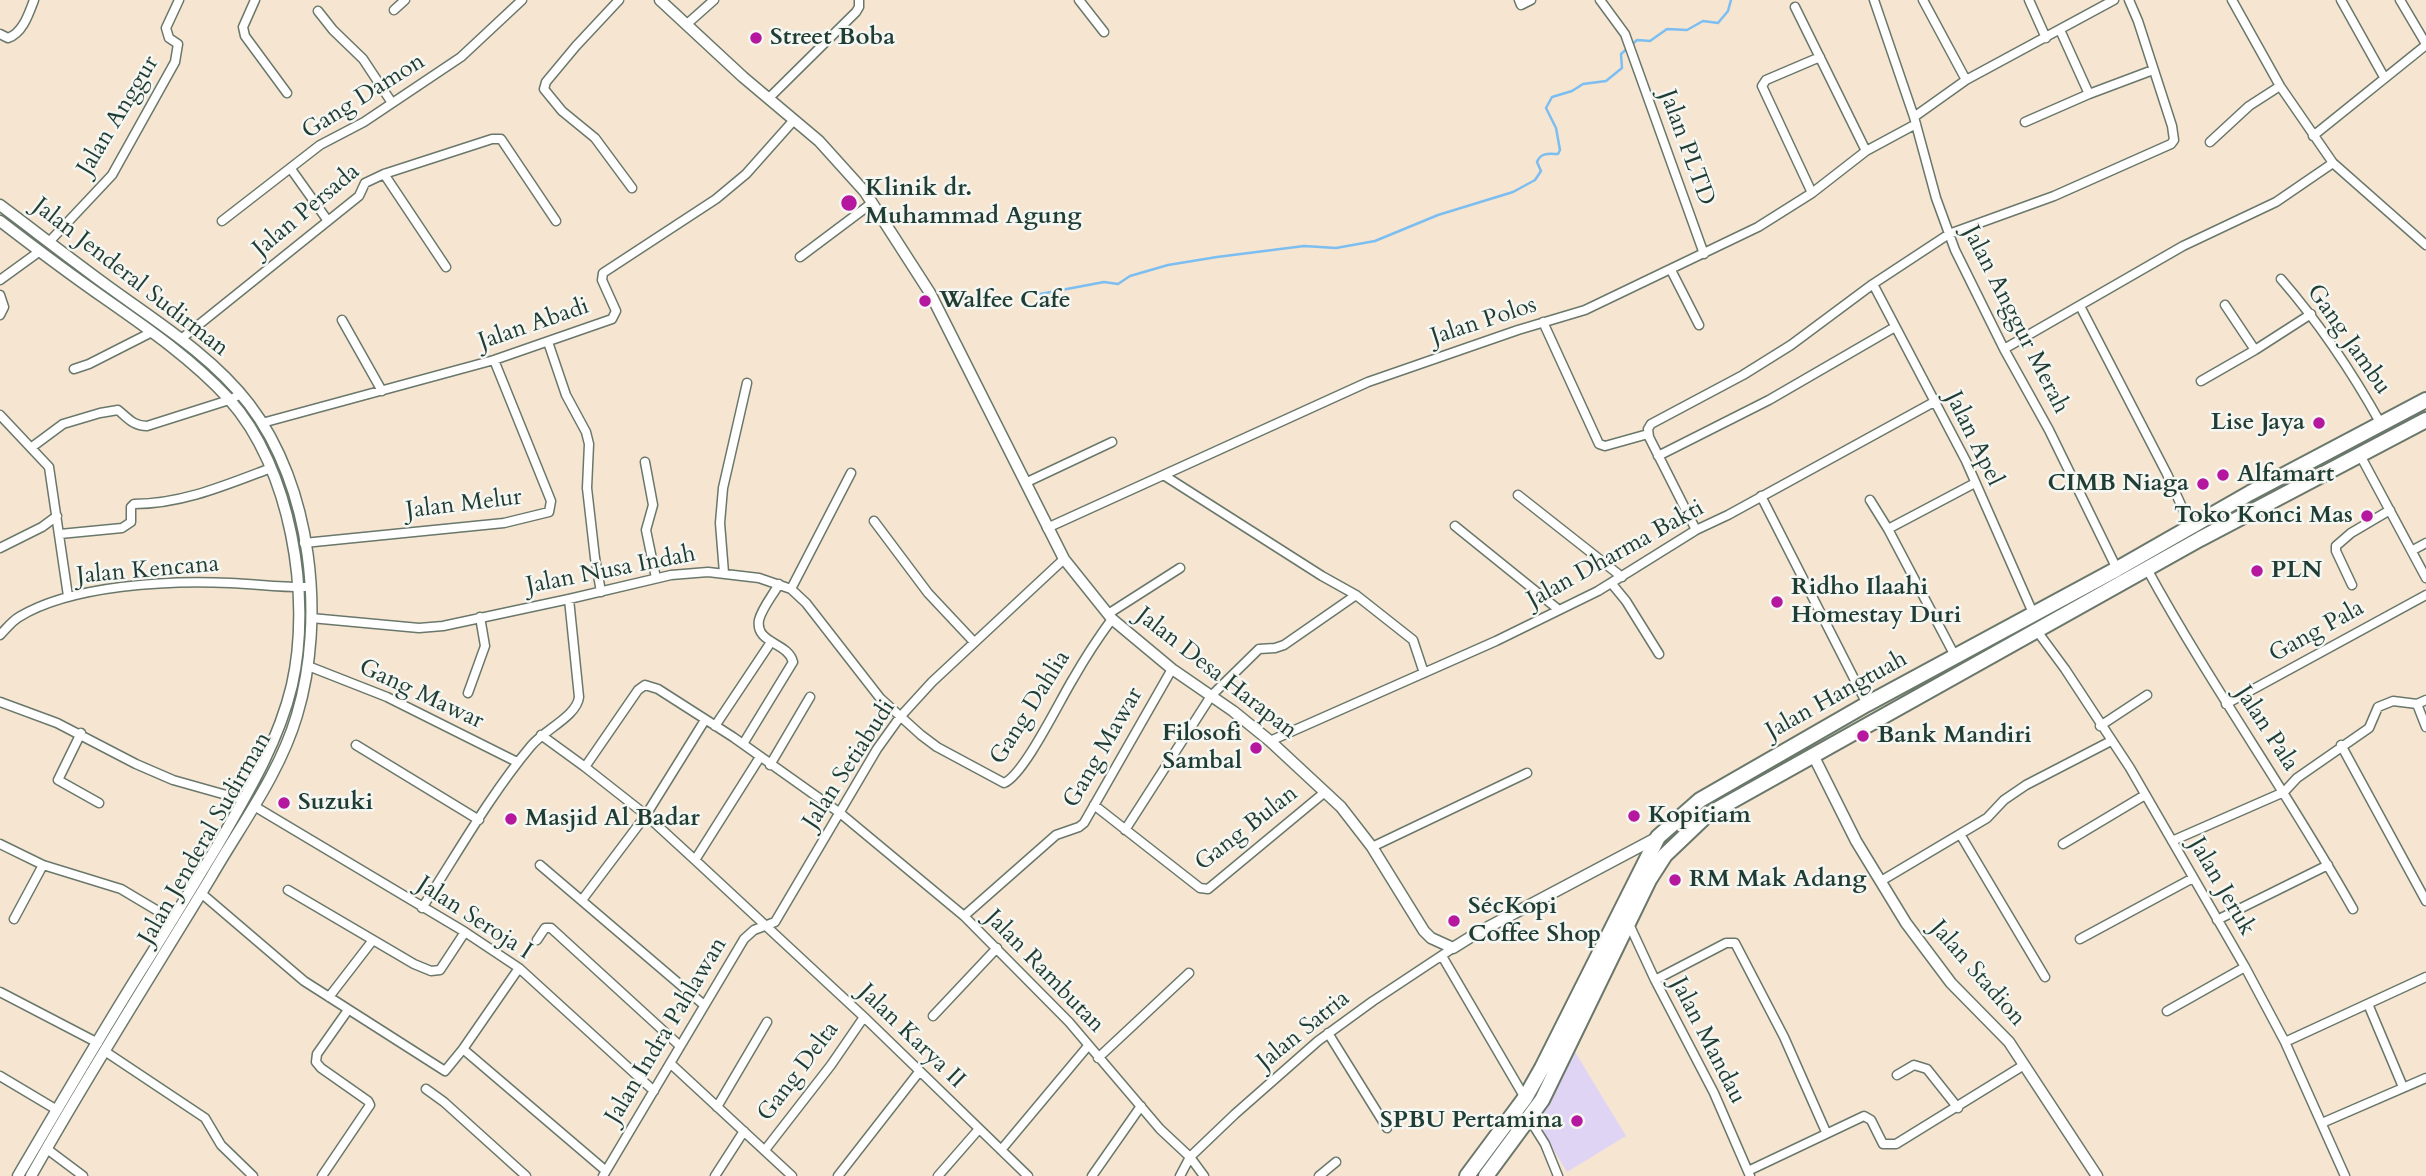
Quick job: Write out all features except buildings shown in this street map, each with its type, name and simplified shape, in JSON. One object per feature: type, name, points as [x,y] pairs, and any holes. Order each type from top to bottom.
[{"type":"highway","name":"Jalan Hangtuah","points":[[1467,1176],[1525,1098],[1542,1068],[1658,837],[1700,800],[1867,704],[2117,569],[2250,493],[2426,400]]},
{"type":"highway","name":"Jalan Hangtuah","points":[[1486,1176],[1530,1120],[1561,1063],[1649,880],[1665,855],[1707,816],[2147,569],[2426,419]]},
{"type":"street","points":[[0,34],[12,37],[27,19],[34,0]]},
{"type":"street","name":"Jalan Anggur","points":[[50,242],[107,183],[149,111],[177,56],[178,44],[169,38],[166,28],[179,0]]},
{"type":"street","points":[[256,0],[243,27],[248,43],[287,93]]},
{"type":"street","points":[[394,10],[405,0]]},
{"type":"street","name":"Gang Damon","points":[[222,221],[320,145],[364,122],[461,57],[522,0]]},
{"type":"street","points":[[619,0],[576,46],[546,82],[544,89],[562,111],[595,138],[632,188]]},
{"type":"street","name":"Jalan Desa Harapan","points":[[660,0],[743,77],[819,141],[865,192],[930,293],[1064,559],[1110,617],[1172,669],[1270,741],[1341,807],[1372,847],[1424,931],[1431,938],[1453,948]]},
{"type":"street","points":[[687,24],[714,0]]},
{"type":"street","points":[[769,98],[856,12],[859,0]]},
{"type":"street","points":[[1079,0],[1104,32]]},
{"type":"street","points":[[1518,0],[1521,5],[1531,0]]},
{"type":"street","name":"Jalan PLTD","points":[[1600,0],[1625,34],[1704,254]]},
{"type":"street","name":"Jalan Anggur Merah","points":[[1874,0],[1915,120],[1949,234],[1965,273],[2049,430],[2117,569]]},
{"type":"street","points":[[1923,0],[1966,80]]},
{"type":"street","points":[[2029,0],[2046,38]]},
{"type":"street","name":"Jalan Polos","points":[[1047,528],[1368,382],[1585,310],[1704,254],[1758,227],[1812,193],[1966,80],[2113,0]]},
{"type":"street","points":[[1696,530],[1648,434],[1651,424],[1743,375],[1791,345],[1873,284],[1949,234],[2054,196],[2168,148],[2174,134],[2138,20],[2129,0]]},
{"type":"street","points":[[2232,0],[2280,86],[2333,163],[2426,245]]},
{"type":"street","points":[[2341,0],[2384,77]]},
{"type":"street","points":[[2313,136],[2384,77],[2424,49],[2400,0]]},
{"type":"street","points":[[1795,7],[1866,151]]},
{"type":"street","points":[[318,10],[333,30],[363,59],[392,103]]},
{"type":"street","points":[[2060,30],[2089,94]]},
{"type":"street","points":[[1812,193],[1762,86],[1766,80],[1819,57]]},
{"type":"street","points":[[2025,122],[2089,94],[2153,71]]},
{"type":"street","points":[[2210,142],[2249,106],[2280,86]]},
{"type":"street","name":"Jalan Abadi","points":[[262,423],[494,360],[612,319],[616,311],[601,280],[602,274],[716,199],[746,174],[794,120]]},
{"type":"street","name":"Jalan Persada","points":[[181,339],[359,196],[365,183],[384,174],[492,139],[501,139],[556,221]]},
{"type":"street","points":[[2004,349],[2183,246],[2276,202],[2333,163]]},
{"type":"street","points":[[291,169],[328,221]]},
{"type":"street","points":[[384,174],[446,267]]},
{"type":"street","points":[[800,257],[872,203]]},
{"type":"street","name":"Jalan Jenderal Sudirman","points":[[0,205],[181,339],[241,394],[262,423],[282,459],[299,511],[311,587],[312,618],[308,666],[291,733],[254,806],[31,1176]]},
{"type":"street","name":"Jalan Jenderal Sudirman","points":[[0,220],[152,332],[195,366],[229,400],[252,432],[271,468],[288,522],[298,588],[298,648],[292,685],[278,730],[244,800],[18,1176]]},
{"type":"street","points":[[0,280],[40,251]]},
{"type":"street","points":[[1671,270],[1699,326]]},
{"type":"street","name":"Gang Jambu","points":[[2281,279],[2311,314],[2357,380],[2381,424]]},
{"type":"street","name":"Jalan Apel","points":[[1873,284],[1966,461],[2033,613]]},
{"type":"street","points":[[0,295],[4,307],[0,315]]},
{"type":"street","points":[[2225,305],[2255,350]]},
{"type":"street","points":[[2080,306],[2167,474],[2191,527]]},
{"type":"street","points":[[2201,381],[2311,314]]},
{"type":"street","points":[[342,320],[382,391]]},
{"type":"street","points":[[1543,322],[1599,444],[1605,446],[1648,434]]},
{"type":"street","points":[[1658,456],[1769,400],[1895,327]]},
{"type":"street","points":[[74,369],[152,332]]},
{"type":"street","points":[[548,342],[566,395],[586,432],[589,444],[587,488],[601,592]]},
{"type":"street","name":"Jalan Melur","points":[[304,543],[503,523],[549,512],[551,501],[494,360]]},
{"type":"street","points":[[724,573],[720,523],[723,488],[747,383]]},
{"type":"street","points":[[32,447],[59,426],[100,413],[118,410],[130,422],[147,426],[241,394]]},
{"type":"street","name":"Jalan Dharma Bakti","points":[[1270,741],[1424,673],[1612,584],[1696,530],[1934,402]]},
{"type":"street","points":[[0,415],[50,467],[68,596]]},
{"type":"street","points":[[1025,483],[1112,442]]},
{"type":"street","points":[[2360,455],[2426,578]]},
{"type":"street","points":[[645,462],[653,505],[646,530],[656,578]]},
{"type":"street","points":[[60,534],[122,528],[131,522],[131,507],[134,504],[188,498],[271,468]]},
{"type":"street","points":[[791,589],[851,473]]},
{"type":"street","points":[[1165,476],[1322,576],[1356,594],[1413,640],[1424,673]]},
{"type":"street","points":[[1888,530],[1975,483]]},
{"type":"street","points":[[1518,495],[1622,578]]},
{"type":"street","points":[[1761,496],[1867,704]]},
{"type":"street","points":[[1870,500],[1955,656]]},
{"type":"street","points":[[2352,585],[2336,546],[2351,533],[2390,510]]},
{"type":"street","points":[[0,548],[42,527],[57,516]]},
{"type":"street","points":[[874,521],[928,593],[974,642]]},
{"type":"street","points":[[1455,526],[1559,610]]},
{"type":"street","points":[[2413,551],[2426,543]]},
{"type":"street","name":"Jalan Setiabudi","points":[[776,919],[877,749],[900,717],[932,682],[1064,559]]},
{"type":"street","points":[[1110,617],[1180,568]]},
{"type":"street","name":"Jalan Pala","points":[[2147,569],[2181,632],[2284,792],[2353,909]]},
{"type":"street","name":"Jalan Nusa Indah","points":[[312,618],[419,628],[569,599],[671,575],[708,572],[759,578],[791,589],[832,633],[880,698],[900,717]]},
{"type":"street","name":"Jalan Kencana","points":[[0,635],[17,618],[38,607],[85,591],[228,583],[311,587]]},
{"type":"street","points":[[743,744],[793,662],[788,650],[765,639],[759,625],[760,617],[779,584]]},
{"type":"street","points":[[1612,584],[1626,601],[1659,654]]},
{"type":"street","points":[[1125,830],[1211,696],[1256,651],[1264,647],[1284,645],[1356,594]]},
{"type":"street","name":"Gang Pala","points":[[2227,704],[2426,595]]},
{"type":"street","points":[[422,908],[517,762],[541,735],[573,711],[578,702],[577,661],[569,599]]},
{"type":"street","points":[[468,693],[485,646],[480,617]]},
{"type":"street","name":"Gang Dahlia","points":[[900,717],[937,747],[1000,782],[1008,782],[1027,757],[1110,617]]},
{"type":"street","name":"Jalan Jeruk","points":[[2037,631],[2111,741],[2245,967],[2285,1042],[2345,1176]]},
{"type":"street","points":[[715,726],[771,642]]},
{"type":"street","name":"Gang Mawar","points":[[308,666],[387,696],[517,762]]},
{"type":"street","name":"Gang Mawar","points":[[964,916],[1056,835],[1082,825],[1172,669]]},
{"type":"street","name":"Jalan Rambutan","points":[[586,767],[638,690],[645,685],[659,689],[743,744],[840,813],[964,916],[1069,1022],[1160,1129],[1190,1157],[1204,1176]]},
{"type":"street","points":[[2100,726],[2147,695]]},
{"type":"street","points":[[770,765],[810,697]]},
{"type":"street","points":[[2172,841],[2284,792],[2297,778],[2369,728],[2378,707],[2393,701],[2417,704],[2426,699]]},
{"type":"street","points":[[0,702],[80,733],[136,764],[173,780],[244,800]]},
{"type":"street","points":[[2417,704],[2426,727]]},
{"type":"street","points":[[582,900],[646,816],[705,720]]},
{"type":"street","points":[[80,733],[58,780],[99,803]]},
{"type":"street","name":"Jalan Karya II","points":[[541,735],[586,767],[695,860],[864,1017],[1028,1176]]},
{"type":"street","points":[[1881,881],[1987,818],[2004,800],[2025,785],[2111,741]]},
{"type":"street","points":[[356,745],[479,820]]},
{"type":"street","points":[[2341,745],[2426,901]]},
{"type":"street","points":[[695,860],[760,757]]},
{"type":"street","name":"Jalan Stadion","points":[[1814,757],[1856,841],[1927,954],[1976,1010],[2009,1042],[2097,1176]]},
{"type":"street","points":[[1372,847],[1527,773]]},
{"type":"street","name":"Gang Bulan","points":[[1094,804],[1199,888],[1208,889],[1325,792]]},
{"type":"street","points":[[2063,844],[2145,796]]},
{"type":"street","name":"Jalan Seroja I","points":[[254,806],[465,932],[519,968],[654,1091]]},
{"type":"street","points":[[1960,834],[2045,977]]},
{"type":"street","points":[[1453,948],[1658,837]]},
{"type":"street","points":[[0,844],[43,865],[121,889],[173,920]]},
{"type":"street","points":[[540,864],[704,1005]]},
{"type":"street","points":[[14,919],[43,865]]},
{"type":"street","points":[[2217,920],[2328,865]]},
{"type":"street","points":[[2080,939],[2193,878]]},
{"type":"street","points":[[288,890],[414,964],[436,972],[465,932]]},
{"type":"street","points":[[201,893],[304,981],[445,1071],[519,968]]},
{"type":"street","name":"Jalan Indra Pahlawan","points":[[605,1174],[749,932],[766,927],[776,919]]},
{"type":"street","name":"Jalan Mandau","points":[[1629,924],[1714,1093],[1749,1173]]},
{"type":"street","points":[[537,940],[545,928],[551,928],[680,1046]]},
{"type":"street","points":[[329,997],[373,940]]},
{"type":"street","points":[[1655,980],[1726,943],[1735,943],[1784,1037],[1826,1132]]},
{"type":"street","points":[[933,1016],[997,948]]},
{"type":"street","name":"Jalan Satria","points":[[1180,1176],[1190,1157],[1328,1033],[1453,948]]},
{"type":"street","points":[[1442,956],[1525,1098]]},
{"type":"street","points":[[2167,1011],[2245,967]]},
{"type":"street","points":[[1098,1058],[1189,973]]},
{"type":"street","points":[[138,974],[148,981]]},
{"type":"street","points":[[2285,1042],[2426,977]]},
{"type":"street","points":[[0,992],[98,1042]]},
{"type":"street","points":[[2368,1004],[2403,1087]]},
{"type":"street","points":[[321,1176],[370,1105],[316,1062],[317,1054],[348,1010]]},
{"type":"street","name":"Gang Delta","points":[[765,1150],[831,1065],[864,1017]]},
{"type":"street","points":[[717,1107],[767,1022]]},
{"type":"street","points":[[1328,1033],[1387,1128]]},
{"type":"street","points":[[1001,1150],[1088,1046]]},
{"type":"street","points":[[463,1049],[605,1174]]},
{"type":"street","points":[[106,1052],[205,1118],[222,1145],[253,1176]]},
{"type":"street","points":[[671,1064],[792,1176]]},
{"type":"street","points":[[1898,1075],[1914,1065],[1923,1067],[1958,1108]]},
{"type":"street","points":[[1749,1173],[1826,1132],[1867,1116],[1883,1144],[1892,1145],[1958,1108],[2024,1065]]},
{"type":"street","points":[[838,1176],[919,1072]]},
{"type":"street","points":[[0,1076],[57,1110]]},
{"type":"street","points":[[2322,1123],[2426,1078]]},
{"type":"street","points":[[426,1089],[526,1176]]},
{"type":"street","points":[[1092,1176],[1141,1106]]},
{"type":"street","points":[[1530,1120],[1545,1144],[1558,1176]]},
{"type":"street","points":[[938,1176],[979,1129]]},
{"type":"street","points":[[715,1176],[744,1131]]},
{"type":"street","points":[[47,1149],[83,1176]]},
{"type":"street","points":[[1319,1176],[1335,1161]]},
{"type":"shaded area","points":[[1572,1047],[1626,1136],[1567,1172],[1534,1117]]},
{"type":"waterway","points":[[1035,295],[1104,282],[1118,284],[1130,276],[1168,265],[1217,257],[1304,246],[1336,248],[1375,241],[1438,215],[1513,192],[1535,180],[1541,171],[1537,162],[1541,157],[1558,154],[1560,150],[1556,128],[1546,108],[1552,97],[1572,91],[1583,84],[1606,81],[1622,68],[1621,54],[1637,40],[1650,41],[1667,29],[1687,30],[1703,21],[1718,23],[1728,11],[1731,0]]},
{"type":"place","name":"Street Boba","points":[[756,38]]},
{"type":"place","name":"Klinik dr. Muhammad Agung","points":[[849,203]]},
{"type":"place","name":"Walfee Cafe","points":[[925,301]]},
{"type":"place","name":"Lise Jaya","points":[[2319,423]]},
{"type":"place","name":"Alfamart","points":[[2223,475]]},
{"type":"place","name":"CIMB Niaga","points":[[2203,484]]},
{"type":"place","name":"Toko Konci Mas","points":[[2367,516]]},
{"type":"place","name":"PLN","points":[[2257,571]]},
{"type":"place","name":"Ridho Ilaahi Homestay Duri","points":[[1777,602]]},
{"type":"place","name":"Bank Mandiri","points":[[1863,736]]},
{"type":"place","name":"Filosofi Sambal","points":[[1256,748]]},
{"type":"place","name":"Suzuki","points":[[284,803]]},
{"type":"place","name":"Kopitiam","points":[[1634,816]]},
{"type":"place","name":"Masjid Al Badar","points":[[511,819]]},
{"type":"place","name":"RM Mak Adang","points":[[1675,880]]},
{"type":"place","name":"SécKopi Coffee Shop","points":[[1454,921]]},
{"type":"place","name":"SPBU Pertamina","points":[[1577,1121]]}]
